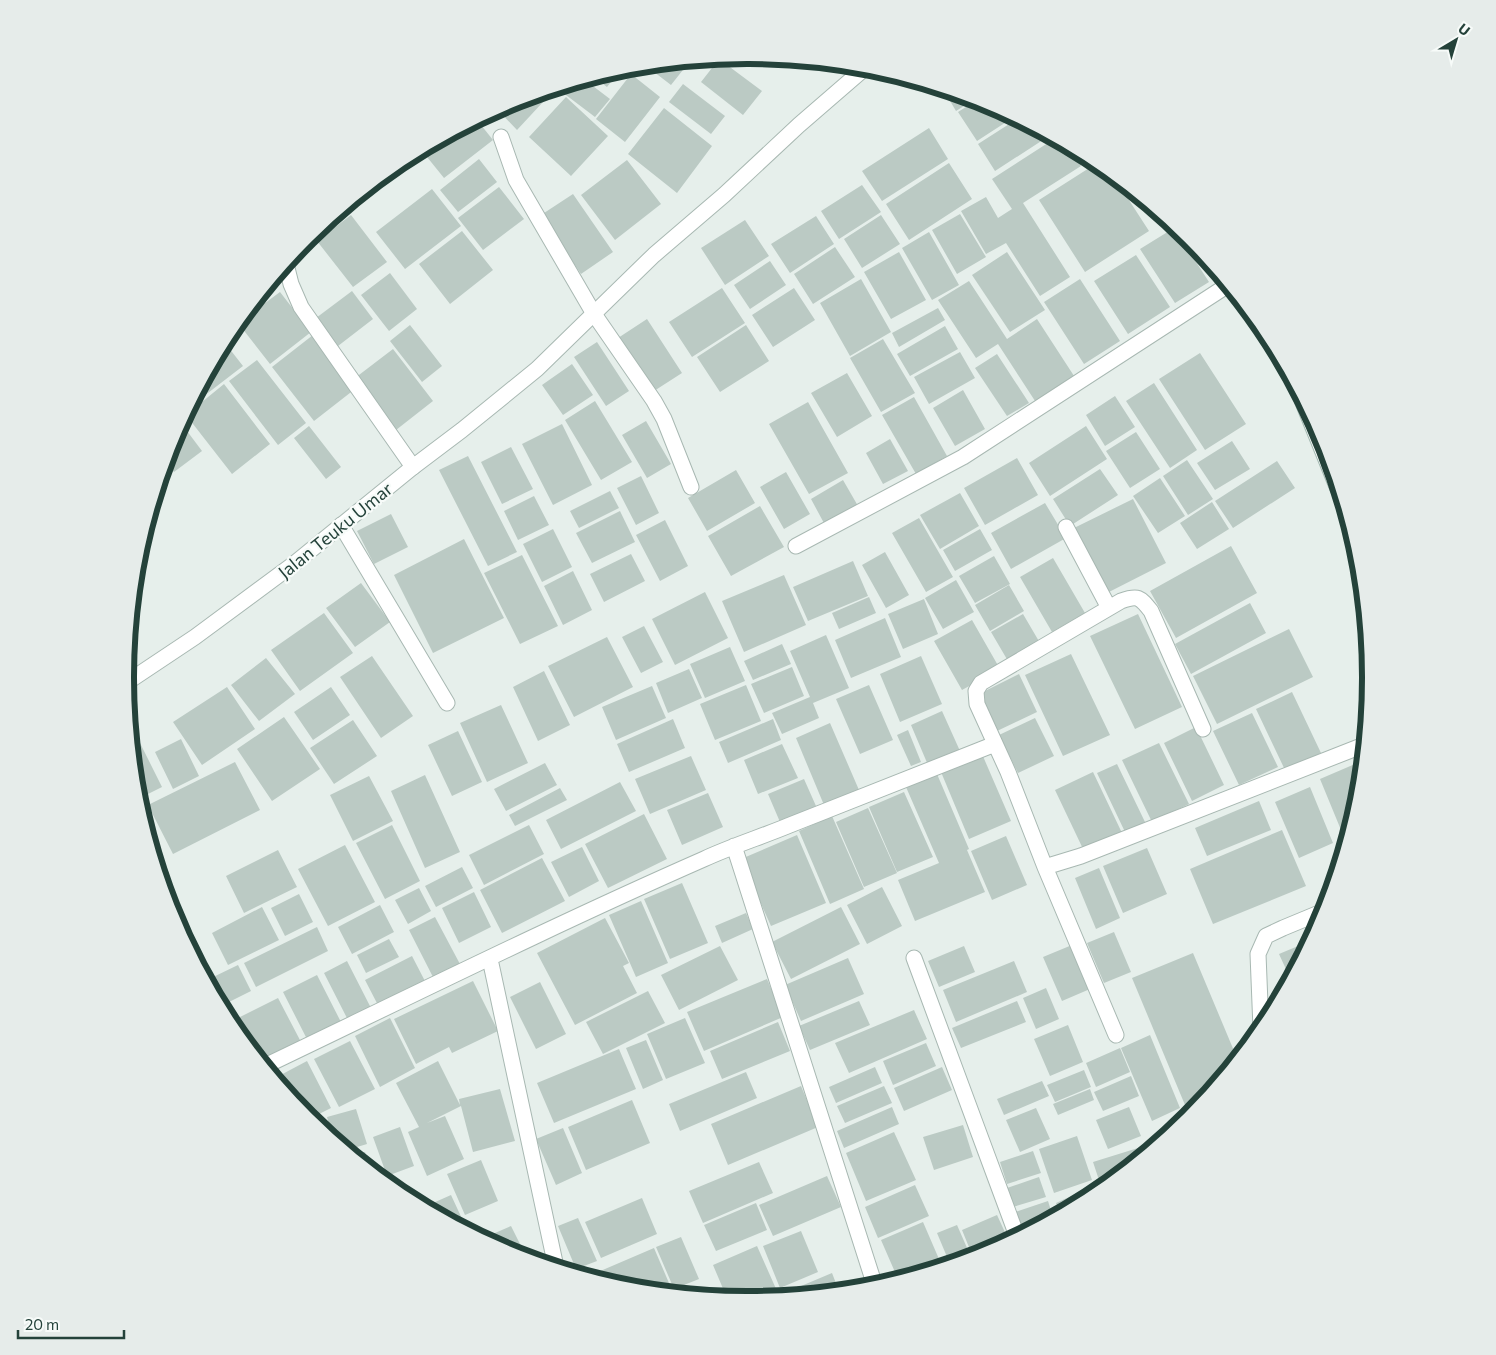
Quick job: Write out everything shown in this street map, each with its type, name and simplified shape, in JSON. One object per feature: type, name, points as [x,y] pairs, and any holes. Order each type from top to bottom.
[{"type":"street","name":"Jalan Teuku Umar","points":[[134,678],[195,637],[295,563],[537,369],[654,255],[724,195],[858,74]]},
{"type":"street","points":[[501,136],[516,180],[594,314],[654,401],[664,419],[691,487]]},
{"type":"street","points":[[288,272],[301,307],[413,467]]},
{"type":"street","points":[[796,546],[964,457],[1223,289]]},
{"type":"street","points":[[341,525],[447,703]]},
{"type":"street","points":[[1066,526],[1109,608]]},
{"type":"street","points":[[1116,1035],[1045,867],[1008,772],[977,704],[976,691],[981,683],[1121,601],[1132,597],[1143,600],[1151,610],[1203,729]]},
{"type":"street","points":[[271,1063],[490,959],[554,926],[734,846],[995,744]]},
{"type":"street","points":[[1045,867],[1082,856],[1357,748]]},
{"type":"street","points":[[734,846],[872,1278]]},
{"type":"street","points":[[1260,1014],[1258,954],[1266,936],[1313,915]]},
{"type":"street","points":[[914,958],[1014,1230]]},
{"type":"street","points":[[490,959],[555,1260]]},
{"type":"building","points":[[714,65],[726,65],[762,91],[743,115],[701,82]]},
{"type":"building","points":[[685,67],[671,85],[653,72]]},
{"type":"building","points":[[633,75],[660,97],[625,142],[596,119],[630,76]]},
{"type":"building","points":[[613,80],[607,87],[601,82]]},
{"type":"building","points":[[683,84],[725,116],[711,134],[669,102]]},
{"type":"building","points":[[591,85],[610,99],[595,117],[563,93]]},
{"type":"building","points":[[547,97],[517,130],[503,115]]},
{"type":"building","points":[[566,97],[608,136],[571,176],[529,137]]},
{"type":"building","points":[[948,97],[967,104],[956,111]]},
{"type":"building","points":[[969,105],[1007,121],[977,141],[958,112]]},
{"type":"building","points":[[664,108],[712,146],[677,193],[628,154]]},
{"type":"building","points":[[1011,123],[1043,140],[995,171],[978,144]]},
{"type":"building","points":[[481,125],[493,140],[444,178],[426,155]]},
{"type":"building","points":[[929,128],[948,159],[882,201],[862,171]]},
{"type":"building","points":[[1048,143],[1077,160],[1081,166],[1023,203],[1070,277],[1040,296],[1006,243],[986,254],[961,211],[986,197],[998,218],[1012,209],[992,179]]},
{"type":"building","points":[[479,159],[497,182],[458,212],[440,190]]},
{"type":"building","points":[[627,160],[661,204],[615,240],[581,195]]},
{"type":"building","points":[[949,163],[972,199],[909,240],[886,204]]},
{"type":"building","points":[[1090,168],[1124,193],[1149,231],[1085,272],[1039,200]]},
{"type":"building","points":[[862,185],[881,212],[839,239],[821,211]]},
{"type":"building","points":[[499,187],[524,219],[483,250],[458,218]]},
{"type":"building","points":[[432,189],[461,226],[405,269],[376,232]]},
{"type":"building","points":[[573,194],[613,252],[581,274],[541,215]]},
{"type":"building","points":[[960,214],[986,257],[957,274],[932,230]]},
{"type":"building","points":[[351,215],[387,262],[353,287],[318,241]]},
{"type":"building","points":[[881,215],[900,244],[862,268],[844,239]]},
{"type":"building","points":[[816,216],[834,244],[790,273],[771,244]]},
{"type":"building","points":[[745,220],[769,256],[725,285],[701,248]]},
{"type":"building","points":[[462,231],[493,270],[450,304],[419,264]]},
{"type":"building","points":[[1169,231],[1190,252],[1209,282],[1175,303],[1140,249]]},
{"type":"building","points":[[929,232],[959,285],[932,300],[902,248]]},
{"type":"building","points":[[835,247],[855,277],[813,304],[794,274]]},
{"type":"building","points":[[899,252],[926,300],[891,319],[864,272]]},
{"type":"building","points":[[1007,252],[1045,310],[1010,332],[972,275]]},
{"type":"building","points":[[1136,255],[1170,307],[1128,334],[1094,281]]},
{"type":"building","points":[[770,261],[786,285],[750,309],[734,285]]},
{"type":"building","points":[[390,273],[417,309],[389,331],[361,295]]},
{"type":"building","points":[[861,279],[891,332],[850,356],[820,303]]},
{"type":"building","points":[[1080,279],[1120,341],[1084,364],[1044,302]]},
{"type":"building","points":[[969,281],[1007,339],[1037,319],[1076,379],[1037,404],[998,344],[976,358],[938,300]]},
{"type":"building","points":[[722,288],[745,323],[692,357],[669,322]]},
{"type":"building","points":[[794,288],[815,320],[773,347],[752,315]]},
{"type":"building","points":[[352,291],[373,319],[338,346],[316,318]]},
{"type":"building","points":[[280,292],[311,332],[270,364],[243,330],[258,308]]},
{"type":"building","points":[[938,308],[945,320],[899,347],[892,333]]},
{"type":"building","points":[[647,319],[682,373],[654,391],[618,338]]},
{"type":"building","points":[[410,325],[442,366],[422,382],[390,341]]},
{"type":"building","points":[[746,325],[769,361],[720,392],[697,357]]},
{"type":"building","points":[[945,326],[958,349],[910,376],[897,354]]},
{"type":"building","points":[[313,335],[355,389],[314,421],[272,367]]},
{"type":"building","points":[[883,339],[915,393],[881,412],[850,358]]},
{"type":"building","points":[[597,342],[629,391],[606,406],[574,357]]},
{"type":"building","points":[[230,349],[243,366],[203,397]]},
{"type":"building","points":[[393,349],[433,401],[396,430],[355,378]]},
{"type":"building","points":[[960,352],[975,378],[929,404],[914,377]]},
{"type":"building","points":[[1200,353],[1246,424],[1205,450],[1159,379]]},
{"type":"building","points":[[997,354],[1029,403],[1007,416],[975,368]]},
{"type":"building","points":[[257,360],[306,423],[278,445],[229,381]]},
{"type":"building","points":[[572,364],[593,395],[563,415],[542,385]]},
{"type":"building","points":[[847,373],[872,416],[837,437],[811,393]]},
{"type":"building","points":[[1154,383],[1197,450],[1170,468],[1126,401]]},
{"type":"building","points":[[224,384],[270,444],[232,474],[191,421],[199,405]]},
{"type":"building","points":[[963,390],[985,429],[955,446],[933,408]]},
{"type":"building","points":[[1115,396],[1135,427],[1105,446],[1086,415]]},
{"type":"building","points":[[914,397],[947,456],[916,474],[882,415]]},
{"type":"building","points":[[595,401],[632,462],[601,480],[565,420]]},
{"type":"building","points":[[808,402],[848,473],[809,494],[769,424]]},
{"type":"building","points":[[646,421],[671,464],[647,478],[622,435]]},
{"type":"building","points":[[562,424],[592,485],[553,505],[522,444]]},
{"type":"building","points":[[309,426],[341,467],[326,479],[294,438]]},
{"type":"building","points":[[1086,426],[1107,459],[1050,496],[1029,463]]},
{"type":"building","points":[[187,431],[202,451],[174,472],[171,469]]},
{"type":"building","points":[[1136,432],[1160,469],[1130,488],[1106,451]]},
{"type":"building","points":[[890,439],[908,471],[883,484],[866,453]]},
{"type":"building","points":[[1232,441],[1250,469],[1215,490],[1197,463]]},
{"type":"building","points":[[511,447],[533,489],[502,504],[481,462]]},
{"type":"building","points":[[468,456],[517,552],[488,566],[439,470]]},
{"type":"building","points":[[1017,458],[1038,495],[985,525],[964,488]]},
{"type":"building","points":[[1187,460],[1213,499],[1188,515],[1163,476]]},
{"type":"building","points":[[1277,461],[1295,488],[1233,528],[1215,501]]},
{"type":"building","points":[[1100,469],[1118,495],[1070,526],[1053,499]]},
{"type":"building","points":[[736,470],[755,503],[707,531],[688,498]]},
{"type":"building","points":[[786,472],[810,514],[784,529],[760,487]]},
{"type":"building","points":[[641,476],[659,513],[636,525],[617,488]]},
{"type":"building","points":[[1160,478],[1185,516],[1158,533],[1133,496]]},
{"type":"building","points":[[843,480],[858,506],[825,525],[811,499]]},
{"type":"building","points":[[610,491],[619,508],[579,528],[570,511]]},
{"type":"building","points":[[960,493],[979,526],[940,549],[920,515]]},
{"type":"building","points":[[534,496],[549,525],[518,540],[504,511]]},
{"type":"building","points":[[1133,499],[1166,563],[1107,593],[1074,528]]},
{"type":"building","points":[[1212,502],[1229,529],[1197,549],[1180,523]]},
{"type":"building","points":[[1045,503],[1066,538],[1011,569],[991,533]]},
{"type":"building","points":[[760,506],[784,547],[731,576],[708,536]]},
{"type":"building","points":[[620,511],[635,542],[592,563],[576,533]]},
{"type":"building","points":[[391,514],[408,547],[374,564],[357,531]]},
{"type":"building","points":[[919,518],[953,577],[926,592],[892,533]]},
{"type":"building","points":[[665,520],[688,566],[660,581],[636,535]]},
{"type":"building","points":[[553,529],[572,567],[542,582],[523,544]]},
{"type":"building","points":[[980,529],[992,550],[955,571],[943,550]]},
{"type":"building","points":[[464,539],[504,618],[433,653],[394,575]]},
{"type":"building","points":[[1231,546],[1257,593],[1176,638],[1150,591]]},
{"type":"building","points":[[885,552],[909,595],[886,608],[862,565]]},
{"type":"building","points":[[631,554],[645,581],[604,602],[590,574]]},
{"type":"building","points":[[522,555],[558,626],[520,644],[484,573]]},
{"type":"building","points":[[994,556],[1010,584],[975,603],[959,576]]},
{"type":"building","points":[[1053,558],[1085,613],[1052,632],[1020,577]]},
{"type":"building","points":[[853,561],[868,596],[808,621],[793,587]]},
{"type":"building","points":[[573,571],[592,610],[563,625],[544,586]]},
{"type":"building","points":[[784,575],[806,625],[744,652],[722,601]]},
{"type":"building","points":[[956,580],[974,612],[943,629],[925,598]]},
{"type":"building","points":[[361,583],[390,622],[355,647],[326,608]]},
{"type":"building","points":[[1009,585],[1024,611],[990,631],[975,605]]},
{"type":"building","points":[[705,592],[728,638],[675,665],[652,619]]},
{"type":"building","points":[[869,597],[876,613],[839,629],[832,613]]},
{"type":"building","points":[[924,599],[938,634],[903,649],[888,614]]},
{"type":"building","points":[[1250,603],[1266,633],[1191,674],[1175,644]]},
{"type":"building","points":[[324,613],[353,653],[300,691],[271,650]]},
{"type":"building","points":[[1023,614],[1040,643],[1008,661],[991,632]]},
{"type":"building","points":[[1138,614],[1182,707],[1135,729],[1090,636]]},
{"type":"building","points":[[885,618],[901,657],[851,678],[835,640]]},
{"type":"building","points":[[972,620],[1000,669],[962,690],[934,641]]},
{"type":"building","points":[[644,626],[663,662],[641,673],[622,637]]},
{"type":"building","points":[[1289,629],[1313,677],[1217,724],[1193,676]]},
{"type":"building","points":[[826,635],[849,688],[813,703],[819,718],[782,734],[772,713],[810,697],[790,651]]},
{"type":"building","points":[[607,637],[633,687],[574,717],[548,666]]},
{"type":"building","points":[[782,644],[791,664],[753,680],[744,661]]},
{"type":"building","points":[[730,647],[745,681],[705,698],[690,664]]},
{"type":"building","points":[[1071,654],[1110,735],[1063,756],[1025,675]]},
{"type":"building","points":[[372,656],[413,716],[381,738],[340,677]]},
{"type":"building","points":[[921,656],[942,704],[900,722],[880,674]]},
{"type":"building","points":[[266,658],[295,694],[259,721],[231,685]]},
{"type":"building","points":[[792,667],[804,696],[764,713],[751,684]]},
{"type":"building","points":[[689,669],[702,698],[668,713],[656,683]]},
{"type":"building","points":[[544,671],[570,725],[538,741],[513,687]]},
{"type":"building","points":[[1019,674],[1037,712],[997,731],[979,694]]},
{"type":"building","points":[[746,685],[761,721],[715,740],[700,704]]},
{"type":"building","points":[[869,685],[893,740],[860,754],[836,699]]},
{"type":"building","points":[[652,686],[666,718],[616,740],[602,707]]},
{"type":"building","points":[[227,687],[255,729],[202,765],[173,722]]},
{"type":"building","points":[[331,687],[350,715],[313,740],[294,712]]},
{"type":"building","points":[[1292,692],[1321,753],[1285,770],[1256,709]]},
{"type":"building","points":[[501,705],[528,763],[487,782],[460,723]]},
{"type":"building","points":[[942,711],[960,751],[928,765],[911,725]]},
{"type":"building","points":[[1252,713],[1278,767],[1239,785],[1213,731]]},
{"type":"building","points":[[284,717],[320,769],[272,801],[237,749]]},
{"type":"building","points":[[1035,718],[1054,756],[1018,773],[999,735]]},
{"type":"building","points":[[673,719],[685,748],[629,772],[617,744]]},
{"type":"building","points":[[773,719],[781,740],[728,763],[719,742]]},
{"type":"building","points":[[353,720],[377,756],[334,784],[310,748]]},
{"type":"building","points":[[830,723],[859,790],[824,805],[796,738]]},
{"type":"building","points":[[1196,727],[1224,785],[1192,801],[1164,743]]},
{"type":"building","points":[[908,730],[921,762],[911,766],[897,735]]},
{"type":"building","points":[[458,731],[482,782],[452,796],[428,745]]},
{"type":"building","points":[[138,739],[162,787],[146,795]]},
{"type":"building","points":[[181,739],[199,776],[173,789],[155,752]]},
{"type":"building","points":[[1159,743],[1189,804],[1152,822],[1122,760]]},
{"type":"building","points":[[782,744],[798,778],[758,794],[744,760]]},
{"type":"building","points":[[982,754],[1011,821],[969,839],[941,772]]},
{"type":"building","points":[[691,756],[706,790],[650,814],[635,779]]},
{"type":"building","points":[[235,762],[260,810],[173,854],[148,805]]},
{"type":"building","points":[[545,763],[557,785],[506,811],[494,789]]},
{"type":"building","points":[[1117,764],[1145,822],[1125,832],[1097,773]]},
{"type":"building","points":[[1355,764],[1342,830],[1341,830],[1320,779]]},
{"type":"building","points":[[1093,772],[1122,833],[1084,851],[1055,790]]},
{"type":"building","points":[[937,774],[985,892],[915,921],[898,880],[939,863],[906,787]]},
{"type":"building","points":[[425,775],[460,852],[425,868],[391,791]]},
{"type":"building","points":[[369,776],[393,821],[353,841],[330,795]]},
{"type":"building","points":[[804,779],[816,806],[780,822],[768,794]]},
{"type":"building","points":[[620,782],[636,811],[561,849],[546,820]]},
{"type":"building","points":[[1310,787],[1333,843],[1299,858],[1275,802]]},
{"type":"building","points":[[560,788],[567,800],[515,826],[509,815]]},
{"type":"building","points":[[904,792],[933,857],[897,872],[869,807]]},
{"type":"building","points":[[708,793],[723,827],[682,845],[667,810]]},
{"type":"building","points":[[1259,801],[1271,830],[1207,856],[1195,828]]},
{"type":"building","points":[[868,808],[897,873],[864,887],[836,822]]},
{"type":"building","points":[[644,814],[667,859],[608,888],[585,844]]},
{"type":"building","points":[[832,816],[864,889],[830,904],[799,831]]},
{"type":"building","points":[[392,825],[420,881],[385,899],[356,843]]},
{"type":"building","points":[[529,825],[544,854],[484,885],[469,855]]},
{"type":"building","points":[[1282,830],[1306,886],[1213,924],[1190,869]]},
{"type":"building","points":[[797,835],[826,903],[771,926],[741,859]]},
{"type":"building","points":[[1006,836],[1027,885],[992,900],[971,851]]},
{"type":"building","points":[[345,845],[375,902],[328,926],[298,869]]},
{"type":"building","points":[[582,847],[599,881],[569,897],[551,862]]},
{"type":"building","points":[[1147,848],[1167,894],[1123,913],[1103,866]]},
{"type":"building","points":[[278,850],[297,887],[244,913],[226,876]]},
{"type":"building","points":[[542,858],[565,901],[502,933],[480,890]]},
{"type":"building","points":[[462,867],[473,888],[436,907],[425,886]]},
{"type":"building","points":[[1099,868],[1120,918],[1096,929],[1075,878]]},
{"type":"building","points":[[682,883],[708,943],[670,959],[644,899]]},
{"type":"building","points":[[882,887],[902,926],[867,944],[847,905]]},
{"type":"building","points":[[419,888],[431,911],[408,924],[395,900]]},
{"type":"building","points":[[474,892],[491,927],[459,943],[442,908]]},
{"type":"building","points":[[299,894],[313,922],[285,936],[271,908]]},
{"type":"building","points":[[641,901],[668,963],[636,977],[609,915]]},
{"type":"building","points":[[380,905],[394,932],[352,954],[338,927]]},
{"type":"building","points":[[262,907],[279,940],[228,965],[212,933]]},
{"type":"building","points":[[841,907],[860,944],[791,979],[772,942]]},
{"type":"building","points":[[746,913],[753,929],[722,943],[715,926]]},
{"type":"building","points":[[435,917],[461,966],[434,979],[409,930]]},
{"type":"building","points":[[605,918],[629,963],[623,966],[637,993],[575,1025],[537,953]]},
{"type":"building","points":[[317,927],[328,951],[256,987],[244,963]]},
{"type":"building","points":[[1114,932],[1131,972],[1104,983],[1087,943]]},
{"type":"building","points":[[389,939],[399,957],[366,973],[357,955]]},
{"type":"building","points":[[1072,945],[1090,989],[1062,1001],[1043,957]]},
{"type":"building","points":[[1300,945],[1287,971],[1279,954]]},
{"type":"building","points":[[720,946],[738,980],[679,1010],[661,975]]},
{"type":"building","points":[[964,946],[975,972],[939,987],[928,961]]},
{"type":"building","points":[[1193,953],[1234,1052],[1189,1103],[1185,1105],[1132,978]]},
{"type":"building","points":[[412,956],[427,985],[380,1009],[365,980]]},
{"type":"building","points":[[848,958],[864,994],[801,1021],[785,985]]},
{"type":"building","points":[[347,961],[372,1010],[349,1022],[324,973]]},
{"type":"building","points":[[1014,961],[1027,992],[956,1022],[943,990]]},
{"type":"building","points":[[238,965],[251,991],[228,1003],[213,977]]},
{"type":"building","points":[[317,975],[343,1026],[309,1043],[283,992]]},
{"type":"building","points":[[767,979],[783,1017],[704,1051],[687,1012]]},
{"type":"building","points":[[473,981],[498,1031],[452,1053],[449,1047],[416,1064],[394,1019]]},
{"type":"building","points":[[540,982],[566,1034],[536,1049],[510,997]]},
{"type":"building","points":[[1046,988],[1059,1019],[1036,1029],[1023,998]]},
{"type":"building","points":[[648,991],[665,1023],[603,1054],[586,1022]]},
{"type":"building","points":[[278,998],[301,1042],[267,1058],[238,1018]]},
{"type":"building","points":[[859,1001],[870,1025],[810,1050],[799,1026]]},
{"type":"building","points":[[1017,1001],[1026,1022],[961,1048],[952,1028]]},
{"type":"building","points":[[914,1010],[927,1039],[849,1073],[835,1043]]},
{"type":"building","points":[[390,1018],[415,1068],[380,1087],[355,1036]]},
{"type":"building","points":[[685,1018],[705,1063],[666,1079],[647,1034]]},
{"type":"building","points":[[778,1022],[790,1051],[722,1079],[710,1051]]},
{"type":"building","points":[[1068,1025],[1083,1062],[1050,1076],[1034,1039]]},
{"type":"building","points":[[1150,1035],[1180,1108],[1152,1121],[1121,1048]]},
{"type":"building","points":[[646,1040],[663,1080],[643,1089],[626,1048]]},
{"type":"building","points":[[350,1041],[375,1089],[339,1107],[314,1059]]},
{"type":"building","points":[[926,1043],[936,1066],[893,1085],[883,1061]]},
{"type":"building","points":[[1120,1048],[1130,1072],[1096,1087],[1086,1063]]},
{"type":"building","points":[[619,1049],[636,1089],[554,1123],[537,1083]]},
{"type":"building","points":[[307,1061],[331,1108],[318,1115],[281,1075]]},
{"type":"building","points":[[438,1061],[460,1105],[459,1099],[500,1089],[515,1141],[473,1152],[461,1106],[427,1123],[445,1116],[464,1159],[427,1176],[408,1132],[419,1127],[396,1083]]},
{"type":"building","points":[[875,1067],[882,1083],[836,1103],[829,1087]]},
{"type":"building","points":[[942,1067],[952,1090],[904,1111],[894,1088]]},
{"type":"building","points":[[1084,1070],[1091,1087],[1055,1102],[1047,1085]]},
{"type":"building","points":[[746,1072],[757,1098],[680,1131],[669,1104]]},
{"type":"building","points":[[1131,1076],[1139,1096],[1103,1111],[1094,1092]]},
{"type":"building","points":[[1042,1081],[1049,1096],[1004,1115],[997,1099]]},
{"type":"building","points":[[801,1086],[818,1127],[728,1165],[711,1124]]},
{"type":"building","points":[[884,1086],[892,1103],[845,1123],[837,1106]]},
{"type":"building","points":[[1090,1089],[1094,1100],[1058,1115],[1053,1104]]},
{"type":"building","points":[[632,1100],[650,1143],[586,1170],[568,1127]]},
{"type":"building","points":[[892,1107],[899,1124],[844,1148],[837,1131]]},
{"type":"building","points":[[1129,1107],[1141,1136],[1108,1149],[1096,1120]]},
{"type":"building","points":[[1036,1108],[1050,1139],[1020,1152],[1006,1120]]},
{"type":"building","points":[[356,1109],[367,1144],[354,1148],[330,1126],[327,1117]]},
{"type":"building","points":[[963,1125],[973,1157],[934,1170],[923,1137]]},
{"type":"building","points":[[400,1127],[414,1166],[389,1175],[386,1173],[373,1137]]},
{"type":"building","points":[[563,1128],[582,1173],[556,1185],[536,1139]]},
{"type":"building","points":[[894,1132],[916,1180],[866,1201],[846,1153]]},
{"type":"building","points":[[1077,1136],[1092,1180],[1054,1193],[1039,1149]]},
{"type":"building","points":[[1138,1148],[1139,1150],[1099,1181],[1093,1162]]},
{"type":"building","points":[[1033,1151],[1041,1173],[1007,1184],[1000,1162]]},
{"type":"building","points":[[481,1160],[498,1201],[465,1215],[447,1174]]},
{"type":"building","points":[[759,1162],[773,1193],[703,1223],[689,1191]]},
{"type":"building","points":[[827,1176],[841,1207],[773,1236],[759,1205]]},
{"type":"building","points":[[1039,1177],[1046,1197],[1013,1207],[1007,1188]]},
{"type":"building","points":[[915,1185],[929,1216],[878,1238],[865,1207]]},
{"type":"building","points":[[1078,1193],[1078,1194],[1058,1207],[1056,1203]]},
{"type":"building","points":[[451,1195],[463,1221],[441,1209],[432,1203]]},
{"type":"building","points":[[642,1198],[657,1234],[601,1258],[585,1222]]},
{"type":"building","points":[[1048,1201],[1051,1211],[1020,1227],[1015,1212]]},
{"type":"building","points":[[756,1203],[767,1230],[716,1251],[704,1225]]},
{"type":"building","points":[[997,1215],[1006,1234],[970,1250],[962,1230]]},
{"type":"building","points":[[578,1218],[597,1261],[580,1267],[575,1266],[558,1226]]},
{"type":"building","points":[[923,1222],[940,1261],[895,1273],[881,1240]]},
{"type":"building","points":[[957,1225],[968,1250],[948,1258],[937,1233]]},
{"type":"building","points":[[511,1226],[522,1248],[513,1245],[491,1235]]},
{"type":"building","points":[[801,1231],[818,1272],[780,1288],[763,1246]]},
{"type":"building","points":[[681,1237],[699,1279],[679,1287],[673,1286],[656,1247]]},
{"type":"building","points":[[757,1246],[777,1290],[724,1290],[713,1265]]},
{"type":"building","points":[[654,1248],[670,1286],[628,1279],[598,1272]]},
{"type":"building","points":[[832,1273],[836,1285],[828,1286],[793,1290]]}]
